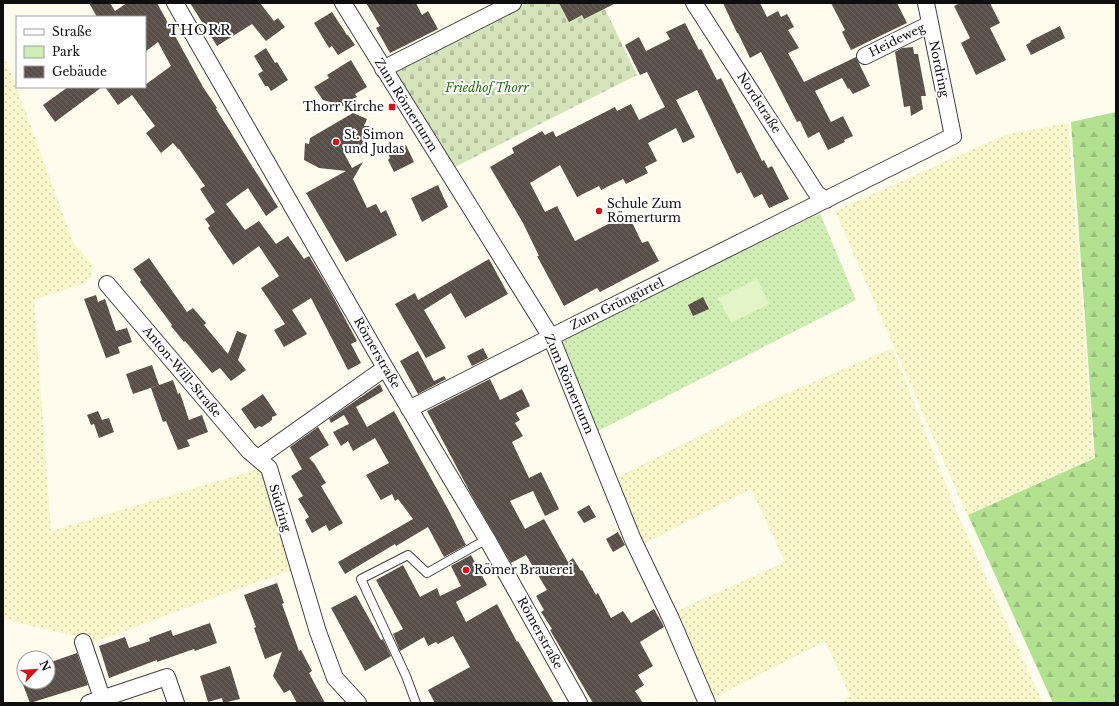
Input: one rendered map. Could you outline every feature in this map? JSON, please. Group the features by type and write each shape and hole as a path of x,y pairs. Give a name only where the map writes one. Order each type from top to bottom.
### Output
{"street":[{"name":"Römerstraße","path":"175,3 385,368 487,539 579,703"},
{"name":"Zum Römerturm","path":"343,3 551,337 633,540 671,619 707,703"},
{"path":"384,69 513,3"},
{"name":"Nordstraße","path":"694,3 817,194 826,200"},
{"name":"Nordring","path":"926,3 953,136"},
{"name":"Heideweg","path":"865,56 930,24"},
{"name":"Zum Grüngürtel","path":"409,409 953,136"},
{"name":"Anton-Will-Straße","path":"107,284 249,451 258,458"},
{"path":"258,458 385,368"},
{"name":"Südring","path":"258,458 269,468 318,632 335,678 358,703"},
{"path":"83,642 95,701 167,677 176,703"}],"lane":[{"path":"416,703 406,676 361,579 408,555 427,573 487,539"}],"shaded area":[{"path":"3,58 8,65 73,242 93,265 92,276 85,283 34,300 51,531 262,468 292,570 93,643 75,636 3,619"},
{"path":"1068,123 1094,458 967,515 835,211 1005,135"},
{"path":"893,349 958,515 1043,703 837,703 850,696 825,641 710,700 672,613 785,562 751,489 643,544 618,477 762,404"}],"green space":[{"name":"Friedhof Thorr","path":"527,3 602,3 637,75 455,167 394,70"},
{"path":"1116,112 1116,703 1053,703 968,515 1095,458 1071,122"},
{"path":"820,213 856,300 598,431 562,345 563,340 567,336"},
{"path":"757,279 769,304 731,323 718,298"}],"building":[{"path":"89,3 110,3 115,11 127,3 157,3 203,87 217,108 216,109 278,207 266,216 248,188 226,204 245,230 259,221 276,244 288,236 304,259 309,256 357,341 351,344 361,363 348,370 311,298 292,310 307,334 284,347 274,330 285,324 261,288 279,276 259,246 233,265 208,228 210,226 205,219 215,212 200,189 205,186 179,149 173,143 161,153 146,133 155,126 132,95 118,105 106,88 146,88 146,84 171,66 158,42 146,51 146,16 96,16"},
{"path":"190,3 260,3 274,21 278,18 285,27 266,41 252,24 217,46"},
{"path":"366,3 416,3 422,15 428,11 438,29 390,53 376,28 380,26"},
{"path":"559,3 616,3 584,19 582,15 569,22"},
{"path":"723,3 760,3 767,17 778,11 781,17 787,14 794,27 788,30 799,48 788,53 804,82 856,57 870,86 853,94 849,88 848,89 842,78 815,91 831,122 843,116 853,136 844,140 845,142 828,150 819,132 808,138 800,121 797,122 761,52 750,58"},
{"path":"831,3 897,3 907,23 851,50 842,32 845,30"},
{"path":"960,3 990,3 1000,23 990,28 1006,60 976,75 961,43 970,38 954,6"},
{"path":"332,12 355,45 338,55 332,46 329,48 314,23"},
{"path":"685,23 699,50 701,49 717,80 721,78 762,161 764,160 768,168 772,166 789,199 769,208 762,194 754,198 741,172 737,174 697,90 676,100 695,137 683,143 676,128 648,143 657,161 645,167 648,173 626,184 623,179 601,190 599,186 577,197 560,165 530,183 545,212 557,206 575,241 628,214 642,243 648,241 659,261 600,292 597,288 564,306 537,256 539,256 523,223 490,167 514,153 512,148 542,131 545,135 553,131 556,137 615,107 617,111 631,104 639,120 665,107 647,72 640,75 625,45 639,37 646,51 670,39 666,32"},
{"path":"1060,26 1065,38 1031,55 1026,45 1031,42 1030,41"},
{"path":"913,47 914,54 918,54 926,96 921,96 923,109 911,116 910,106 904,107 895,52 902,48"},
{"path":"266,48 288,80 271,91 268,86 265,86 258,74 263,71 254,56"},
{"path":"351,60 367,87 355,94 357,97 350,101 354,109 323,100 314,87 329,78 327,75"},
{"path":"67,88 101,88 55,122 43,105"},
{"path":"353,113 367,119 364,126 369,126 365,143 345,155 352,168 363,162 353,179 367,208 376,204 381,213 386,210 397,235 346,262 306,193 346,171 319,168 304,160 305,143 309,144 310,138"},
{"path":"406,145 414,162 394,172 388,160 390,158 388,154"},
{"path":"438,185 448,207 422,222 411,198"},
{"path":"149,258 187,312 193,308 206,323 204,325 228,354 237,331 247,335 238,360 246,370 231,381 220,368 212,373 185,341 184,342 140,282 141,280 133,269"},
{"path":"489,259 508,294 465,318 451,293 424,310 446,348 426,358 395,304 415,293 418,300"},
{"path":"96,295 98,302 105,299 116,331 127,328 132,342 118,347 120,353 106,358 84,299"},
{"path":"703,297 709,309 693,316 688,305"},
{"path":"483,348 488,358 472,366 467,356"},
{"path":"418,351 434,381 444,376 446,379 418,394 400,361"},
{"path":"152,365 159,385 133,394 126,374"},
{"path":"490,379 500,400 522,389 530,406 516,413 520,420 515,423 523,436 512,442 529,478 541,472 559,509 545,516 533,491 510,501 525,529 544,519 568,562 573,558 581,571 582,570 596,595 598,593 611,618 623,611 631,623 654,609 664,627 640,642 653,666 638,675 644,685 635,691 643,703 593,703 541,612 544,610 536,596 547,590 526,555 511,563 472,496 427,411"},
{"path":"173,380 178,394 180,393 189,420 202,415 208,432 187,440 190,446 178,450 166,421 163,422 151,388"},
{"path":"380,384 383,391 356,407 367,427 394,411 466,545 444,557 428,527 396,546 395,544 345,574 338,562 413,519 398,499 395,501 392,494 381,500 366,475 389,463 375,438 353,451 348,441 341,446 333,432 349,424 344,415 331,423 329,419"},
{"path":"263,394 277,415 272,417 272,420 262,427 259,426 255,429 241,409"},
{"path":"98,411 102,420 109,418 114,432 99,438 94,424 91,425 87,415"},
{"path":"318,427 329,445 309,458 314,463 326,483 321,486 343,523 329,531 326,525 312,533 305,520 309,517 298,499 303,496 291,476 302,469 290,447"},
{"path":"589,505 596,517 584,523 577,512"},
{"path":"618,532 625,545 613,552 606,539"},
{"path":"471,555 487,585 456,602 466,622 497,604 517,642 518,641 554,703 435,703 428,690 470,667 453,636 438,644 436,642 428,646 424,637 400,651 393,634 403,629 376,580 403,565 420,597 437,588 440,596 461,586 451,566"},
{"path":"277,583 284,603 282,604 299,651 301,650 312,671 309,673 325,703 297,703 290,690 284,693 273,676 282,652 265,659 254,628 256,627 244,595"},
{"path":"356,595 381,640 383,639 391,656 365,671 331,608"},
{"path":"210,623 217,643 195,651 194,649 157,662 157,660 109,678 99,646 125,637 129,648 150,641 149,638 171,630 173,636"},
{"path":"77,653 88,685 30,703 25,690 56,690 56,660"},
{"path":"230,666 240,699 223,703 222,698 208,702 200,676"}],"place":[{"name":"Thorr Kirche","path":"392,107"},
{"name":"St. Simon und Judas","path":"336,142"},
{"name":"Schule Zum Römerturm","path":"599,211"},
{"name":"Römer Brauerei","path":"466,570"}],"district":[{"name":"THORR","path":"200,30"}]}
